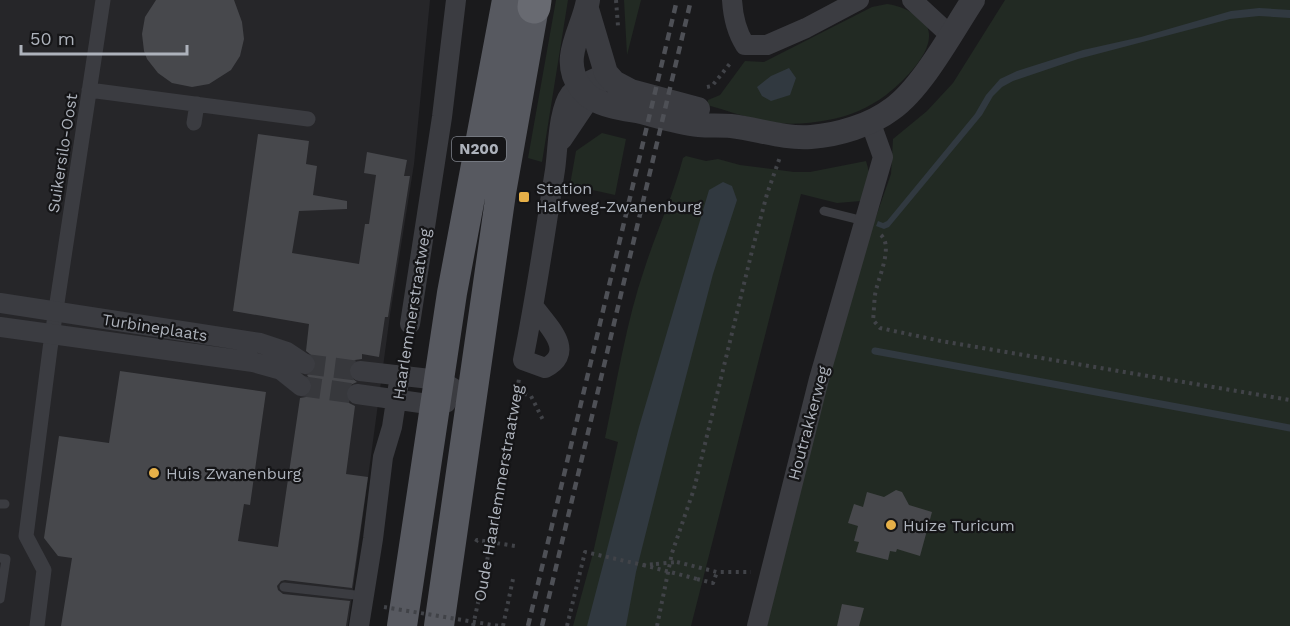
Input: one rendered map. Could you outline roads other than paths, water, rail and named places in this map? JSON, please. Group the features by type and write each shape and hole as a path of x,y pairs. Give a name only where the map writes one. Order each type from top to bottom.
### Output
{"main road":[{"name":"N200","path":"393,616 437,393 458,261 525,2"},
{"name":"N200","path":"439,626 508,148 525,2"}],"street":[{"name":"Suikersilo-Oost","path":"37,626 44,570 26,536 51,341 103,0"},
{"name":"Haarlemmerstraatweg","path":"410,324 442,117 456,0"},
{"path":"732,0 733,14 744,45 767,45 806,28 859,0"},
{"path":"912,0 950,35"},
{"path":"588,5 576,35 572,57 574,74 585,92 608,105 699,125 732,126 796,137 843,131 892,110 915,88 973,0"},
{"path":"588,5 606,73 614,82 631,91 702,111 732,126"},
{"path":"534,307 559,145 576,116 585,92 606,73"},
{"path":"89,90 308,119"},
{"path":"194,123 196,104"},
{"name":"Houtrakkerweg","path":"757,626 819,379 882,157 870,121"},
{"name":"Turbineplaats","path":"0,303 260,343 287,352 305,364"},
{"name":"Oude Haarlemmerstraatweg","path":"534,307 556,337 560,355 554,364 545,368 523,360 534,307"},
{"name":"Turbineplaats","path":"0,327 51,341 253,362 281,370 301,386"},
{"path":"360,372 400,375 437,393 472,399"},
{"name":"Haarlemmerstraatweg","path":"359,626 383,457 393,427 400,375"},
{"path":"357,394 396,399 437,393"}],"lane":[{"path":"824,211 864,221"},
{"path":"0,558 6,559 0,599"},
{"path":"284,587 364,596"}],"waterway":[{"path":"875,351 1290,428"}],"tunnel":[{"path":"305,364 360,371"},
{"path":"301,386 357,394"}],"railway":[{"path":"528,626 677,0"},
{"path":"542,626 691,0"}],"place":[{"name":"Station Halfweg-Zwanenburg","path":"524,197"},
{"name":"Huis Zwanenburg","path":"154,473"},
{"name":"Huize Turicum","path":"891,525"}]}
